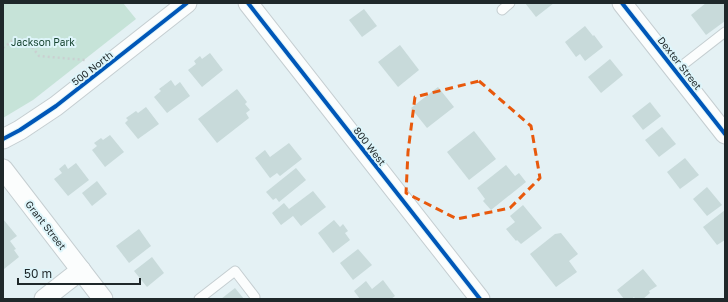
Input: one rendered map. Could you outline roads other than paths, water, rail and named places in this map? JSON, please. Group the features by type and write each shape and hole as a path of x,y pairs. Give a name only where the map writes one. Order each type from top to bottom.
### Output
{"street":[{"name":"500 North","path":"3,139 20,130 56,106 187,3"},
{"name":"800 West","path":"248,3 480,299"},
{"name":"Dexter Street","path":"622,3 725,134"},
{"name":"Grant Street","path":"3,169 103,299"},
{"path":"44,299 80,270"}],"lane":[{"path":"502,10 510,3"},
{"path":"675,71 725,32"},
{"path":"199,299 235,271 256,297"}],"park label":[{"name":"Jackson Park","path":"43,42"}]}
